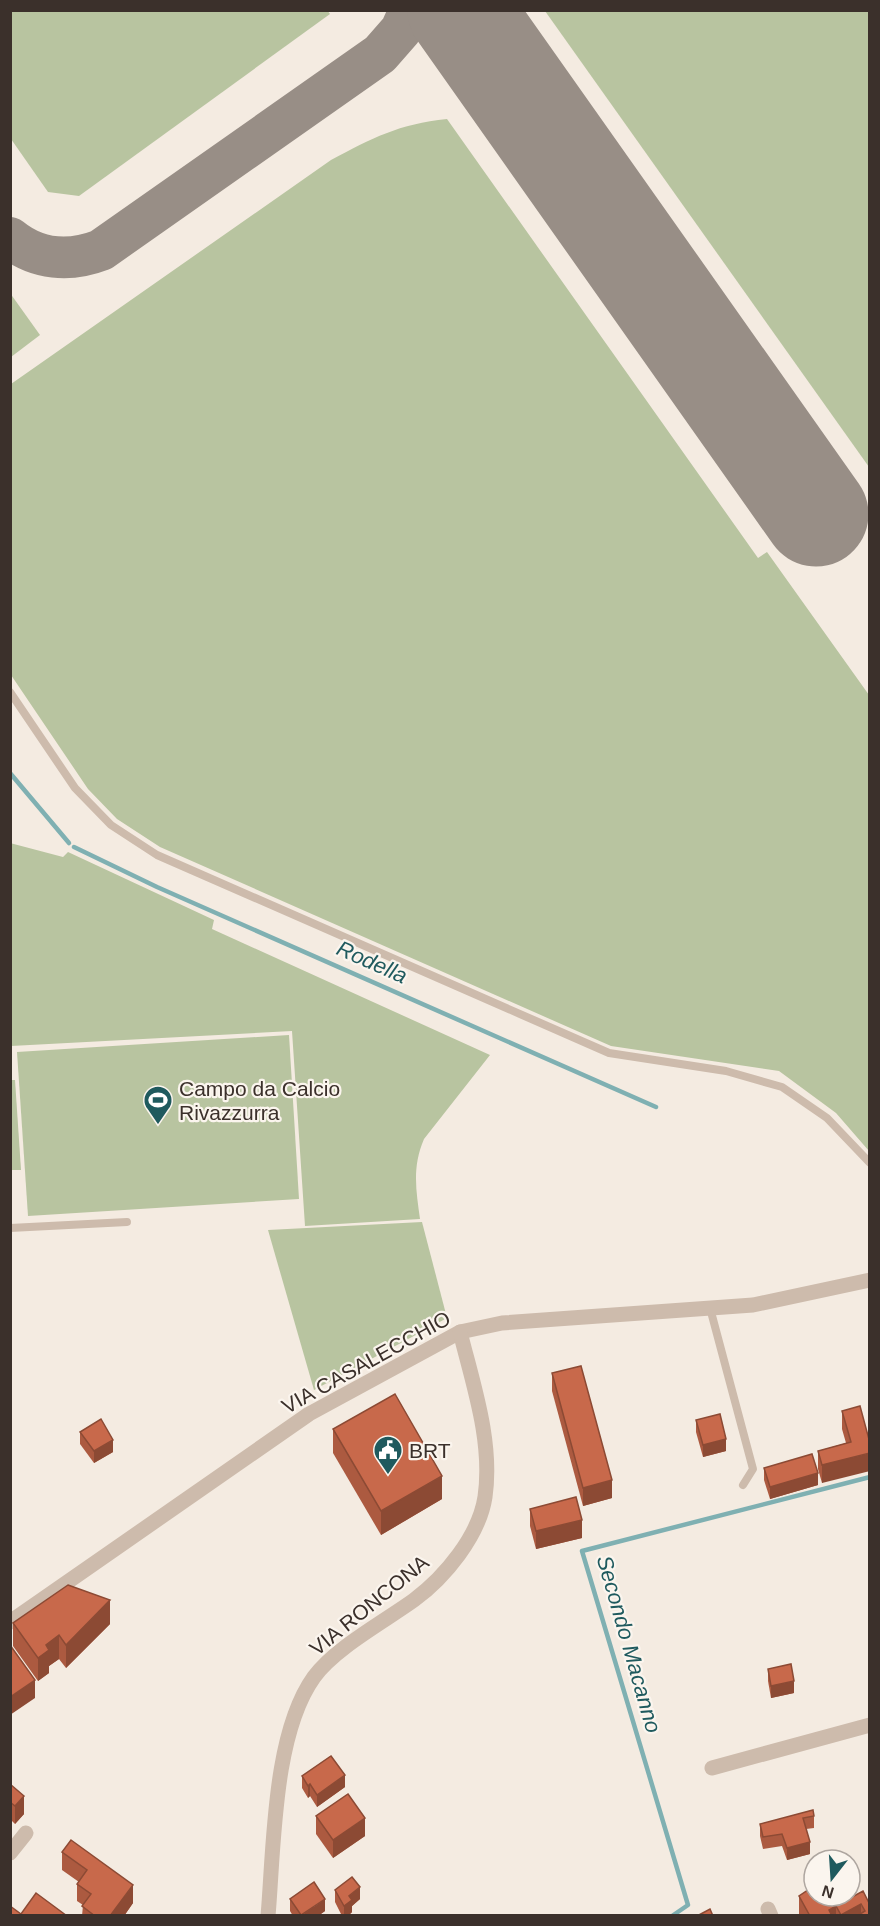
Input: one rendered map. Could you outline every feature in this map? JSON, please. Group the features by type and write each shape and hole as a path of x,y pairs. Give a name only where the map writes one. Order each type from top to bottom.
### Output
{"street":[{"name":"VIA CASALECCHIO","path":"10,1622 309,1414 460,1332 502,1323 753,1305 870,1280"},
{"name":"VIA RONCONA","path":"268,1916 279,1793 287,1743 299,1703 315,1676 355,1640 416,1598 449,1567 472,1533 485,1498 485,1460 480,1413 460,1332"},
{"path":"712,1768 870,1725"},
{"path":"10,1853 26,1833"}],"lane":[{"path":"10,692 75,788 111,825 157,855 609,1053 726,1071 782,1087 827,1118 870,1162"},
{"path":"10,1228 127,1222"},
{"path":"710,1308 753,1468 743,1485"}],"green space":[{"path":"327,10 330,14 79,196 48,192 11,139 11,11"},
{"path":"545,11 869,11 869,467"},
{"path":"447,119 758,558 767,552 869,695 869,1151 836,1113 779,1071 611,1046 160,847 117,819 88,789 11,675 11,384 331,160 400,128"},
{"path":"10,293 40,335 11,357 10,357"},
{"path":"10,843 63,857 68,852 214,920 212,929 490,1055 424,1139 416,1169 420,1219 305,1226 292,1031 11,1046"},
{"name":"Campo da Calcio Rivazzurra","path":"289,1035 299,1199 28,1216 17,1052"},
{"path":"11,1080 15,1080 21,1170 11,1170"},
{"path":"422,1222 447,1318 314,1390 268,1230"}],"building":[{"path":"581,1366 612,1480 583,1488 552,1373"},
{"name":"BRT","path":"395,1394 442,1476 381,1511 333,1429"},
{"path":"860,1406 870,1443 870,1453 822,1465 818,1451 851,1442 842,1411"},
{"path":"720,1414 726,1439 703,1445 696,1420"},
{"path":"101,1419 113,1440 94,1451 80,1432"},
{"path":"812,1454 818,1473 770,1487 764,1468"},
{"path":"576,1497 582,1520 536,1531 530,1509"},
{"path":"68,1585 110,1600 66,1645 59,1635 46,1645 49,1650 38,1658 13,1623"},
{"path":"10,1645 35,1680 10,1697"},
{"path":"791,1664 794,1681 771,1686 768,1669"},
{"path":"331,1756 345,1775 317,1795 302,1776"},
{"path":"10,1784 24,1796 15,1806 10,1802"},
{"path":"348,1794 365,1818 333,1840 316,1816"},
{"path":"813,1810 814,1816 803,1818 810,1842 787,1848 782,1834 763,1837 760,1824"},
{"path":"71,1840 133,1885 110,1916 95,1916 82,1906 91,1894 77,1884 87,1870 62,1852"},
{"path":"352,1877 360,1887 349,1896 352,1900 344,1906 335,1890"},
{"path":"314,1882 325,1899 301,1915 290,1899"},
{"path":"863,1891 870,1905 870,1916 857,1916 865,1911 862,1906"},
{"path":"36,1893 67,1916 10,1916 10,1906 21,1914"},
{"path":"806,1908 832,1908 829,1910 832,1916 810,1916"},
{"path":"837,1908 854,1908 841,1915"},
{"path":"710,1909 713,1916 697,1916"}],"waterway":[{"name":"Rodella","path":"10,773 69,843"},
{"name":"Rodella","path":"74,847 157,887 656,1107"},
{"name":"Secondo Macanno","path":"672,1916 688,1905 582,1551 870,1477"}],"taxiway":[{"path":"10,238 31,251 54,257 78,256 101,250 380,54 401,30 410,10"}],"runway":[{"path":"460,10 816,514"}],"place":[{"name":"Campo da Calcio Rivazzurra","path":"158,1126"},
{"name":"BRT","path":"388,1476"}]}
